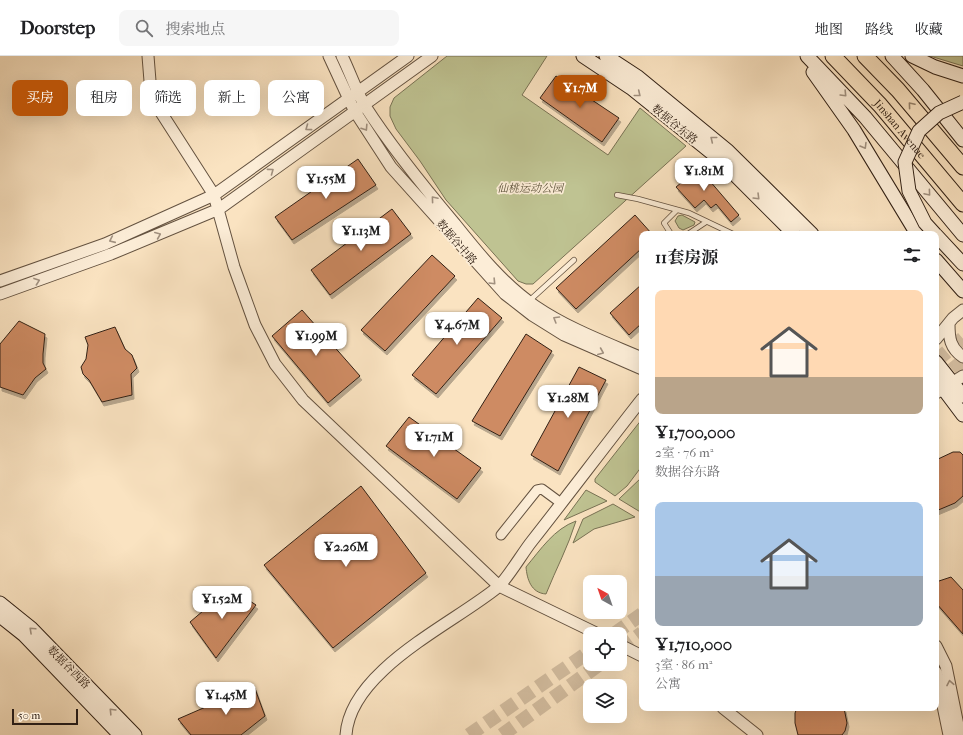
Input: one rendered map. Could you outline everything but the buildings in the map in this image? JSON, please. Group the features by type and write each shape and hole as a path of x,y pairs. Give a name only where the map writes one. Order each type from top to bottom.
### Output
{"highway":[{"name":"Jinshan Avenue","path":"833,56 880,105 963,204"},
{"path":"865,56 898,90 963,167"}],"main road":[{"name":"数据谷东路","path":"583,56 631,88 718,158 791,231"},
{"name":"数据谷东路","path":"606,56 638,77 728,151 809,231"},
{"path":"802,56 854,130 915,231"},
{"path":"807,56 865,117 963,235"},
{"path":"892,56 923,90 963,140"},
{"path":"912,56 935,68 963,76"},
{"path":"933,231 925,223 909,191 906,162 919,131 939,113 963,102"},
{"path":"939,237 963,264"},
{"path":"939,264 963,292"},
{"path":"939,369 963,415"},
{"path":"946,384 963,396"},
{"name":"数据谷西路","path":"0,603 30,628 86,691 120,735"},
{"name":"数据谷西路","path":"0,616 135,735"}],"street":[{"path":"148,56 150,81 155,103 214,195 234,267 250,310 275,364 303,400 499,586 584,627"},
{"name":"数据谷中路","path":"329,56 354,110 390,167 505,294 532,315 564,335 639,368"},
{"name":"数据谷中路","path":"342,56 364,104 402,161 487,263 512,288 559,321 586,336 639,357"},
{"path":"0,281 105,244 214,195 408,56"},
{"path":"0,294 111,254 219,209 354,110 432,56"},
{"path":"939,335 963,310"},
{"path":"951,321 949,340 952,346 963,357"},
{"path":"346,735 347,727 357,702 370,683 398,658 499,586 639,403"},
{"path":"501,535 536,490 542,489 561,503"},
{"path":"627,648 639,654"},
{"path":"939,652 946,666 960,735"},
{"path":"939,687 949,735"},
{"path":"727,711 757,735"}],"lane":[{"path":"617,195 638,199 689,213 726,231"},
{"path":"670,231 664,223 677,210"},
{"path":"692,231 706,222"},
{"path":"529,301 553,277 574,260"}],"green space":[{"name":"仙桃运动公园","path":"447,56 547,56 522,95 608,155 640,108 686,146 533,284 526,284 518,281 446,200 396,129 390,116 390,107 394,98"},
{"path":"930,56 963,56 963,66"},
{"path":"682,215 695,222 694,225 683,230 679,228 675,221 678,216"},
{"path":"639,423 639,470 627,486 615,496 595,482 595,479"},
{"path":"639,480 639,511 619,499"},
{"path":"586,490 607,501 564,520"},
{"path":"613,504 635,517 594,529 573,543 583,519"},
{"path":"576,521 566,549 546,594 537,591 533,588 529,581 526,567 554,534"}],"tunnel":[{"path":"939,358 963,338"},
{"path":"939,381 963,361"},
{"path":"624,627 639,616"},
{"path":"627,644 639,635"},
{"path":"469,735 583,656"},
{"path":"502,735 590,671"}]}
